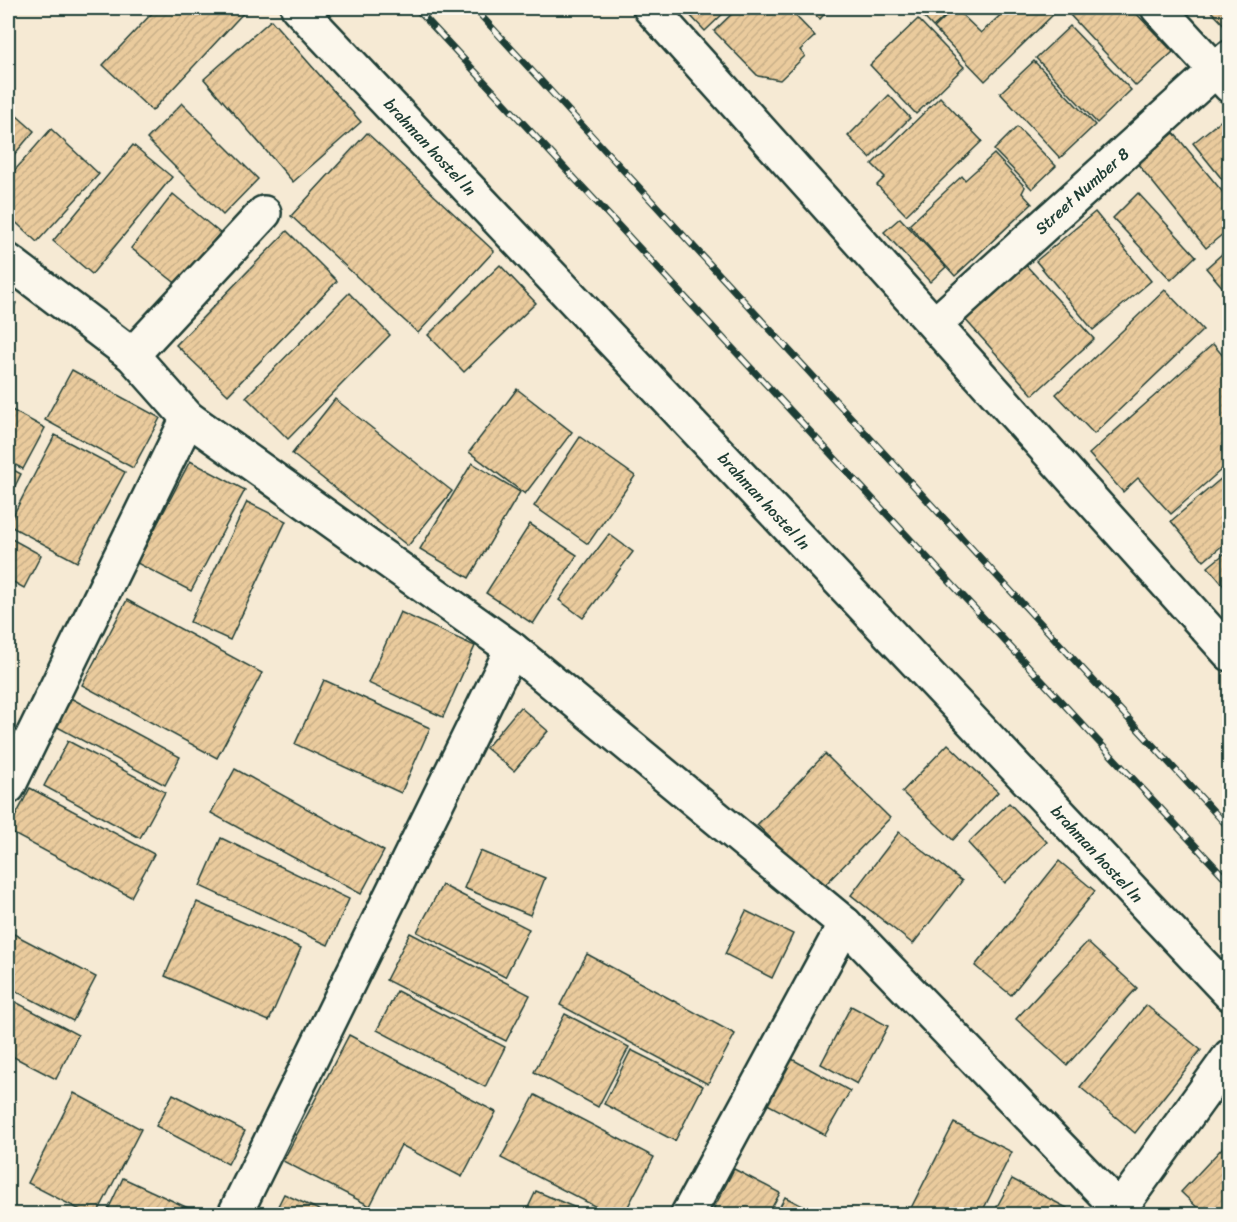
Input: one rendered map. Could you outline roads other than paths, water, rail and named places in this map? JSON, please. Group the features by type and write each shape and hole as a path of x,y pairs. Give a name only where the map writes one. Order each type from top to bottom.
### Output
{"street":[{"name":"brahman hostel ln","path":"298,8 1230,994"},
{"path":"1158,8 1225,71"},
{"path":"656,10 1230,654"},
{"name":"Street Number 8","path":"935,324 1225,71"},
{"path":"132,355 264,213"},
{"path":"8,261 132,355 188,418 512,649 845,924 1120,1213 1230,1056"},
{"path":"8,787 188,418"},
{"path":"235,1215 512,649"},
{"path":"688,1215 845,924"}],"railway":[{"path":"416,8 1230,883"},
{"path":"474,8 1230,829"}]}
